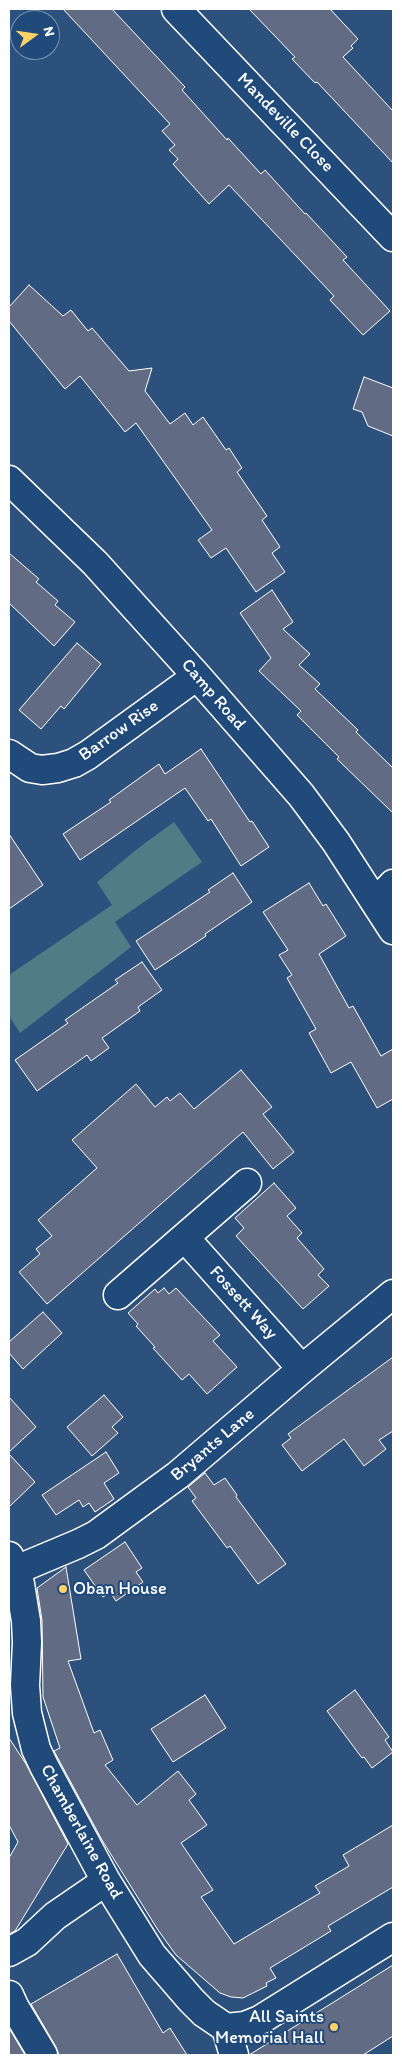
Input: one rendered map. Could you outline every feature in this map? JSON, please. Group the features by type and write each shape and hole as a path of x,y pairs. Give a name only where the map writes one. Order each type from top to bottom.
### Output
{"street":[{"name":"Mandeville Close","path":"176,9 393,237"},
{"name":"Camp Road","path":"9,480 95,563 301,795 336,842 384,893 393,930"},
{"name":"Barrow Rise","path":"9,754 30,768 42,770 74,763 88,756 197,676"},
{"path":"118,1296 247,1183"},
{"name":"Fossett Way","path":"185,1238 302,1369"},
{"name":"Bryants Lane","path":"12,1563 78,1544 96,1535 195,1461 393,1294"},
{"name":"Chamberlaine Road","path":"12,1563 26,1621 28,1642 17,1686 27,1712 36,1749 106,1881 152,1955 204,2013 226,2028"},
{"path":"9,1952 27,1942 55,1916 106,1881"},
{"path":"234,2055 226,2028 245,2026 260,2020 393,1937"},
{"path":"9,1995 44,2055"}],"green space":[{"path":"174,822 202,862 115,922 131,947 20,1033 9,1016 9,975 112,905 97,882"}],"building":[{"path":"63,9 112,9 185,87 182,90 227,140 228,138 261,174 265,170 347,257 343,260 390,311 363,335 330,300 334,296 229,185 209,204 173,164 178,159 169,150 175,145 162,131 170,124"},
{"path":"249,9 330,9 358,39 351,46 353,48 343,57 393,111 393,163 317,82 315,83 292,59 295,57"},
{"path":"29,285 63,316 71,310 88,331 92,328 129,371 152,368 145,391 170,424 185,413 193,425 203,417 226,450 229,448 242,468 237,472 267,516 262,520 280,547 272,553 285,572 256,592 226,548 211,558 198,540 212,530 136,423 125,432 80,376 65,389 9,321 9,307"},
{"path":"364,377 393,388 393,436 368,426 362,412 353,409"},
{"path":"9,553 39,579 36,582 58,601 55,605 75,622 54,646 9,603"},
{"path":"272,590 293,622 283,629 310,654 299,665 320,684 315,689 358,730 356,732 393,768 393,813 337,759 339,757 297,715 301,711 259,671 271,658 240,613"},
{"path":"77,643 101,664 64,709 61,706 41,729 19,710"},
{"path":"201,749 269,847 241,866 211,819 208,821 185,788 80,860 63,834 111,802 109,800 159,764 165,774"},
{"path":"9,834 43,885 9,909"},
{"path":"233,873 252,902 155,970 136,941 210,892 208,890"},
{"path":"309,883 323,906 326,904 346,936 319,954 349,1008 353,1006 381,1056 393,1049 393,1099 377,1108 351,1062 331,1073 309,1033 316,1029 287,978 292,975 279,955 288,950 263,912"},
{"path":"142,962 162,990 138,1007 140,1011 102,1038 109,1048 91,1061 87,1055 37,1091 15,1060 68,1023 65,1020 118,983 115,980"},
{"path":"241,1070 272,1107 263,1114 294,1152 273,1169 243,1132 47,1304 19,1272 40,1254 36,1249 52,1236 38,1220 97,1168 72,1140 136,1084 155,1107 167,1097 170,1101 180,1093 194,1109"},
{"path":"274,1183 296,1208 287,1216 302,1233 297,1238 324,1269 318,1275 329,1286 303,1309 236,1236 244,1228 235,1218"},
{"path":"164,1288 169,1294 176,1288 220,1335 213,1341 237,1367 207,1394 189,1374 182,1380 153,1348 155,1347 136,1326 138,1324 128,1313 155,1289 158,1293"},
{"path":"43,1312 62,1333 23,1369 9,1353 9,1342"},
{"path":"393,1357 393,1431 379,1440 386,1449 364,1466 344,1439 302,1471 282,1445 291,1438 288,1434"},
{"path":"104,1395 123,1417 112,1427 118,1433 92,1456 67,1427"},
{"path":"9,1397 36,1427 9,1452"},
{"path":"106,1452 119,1473 104,1483 114,1499 95,1512 89,1503 83,1507 79,1500 56,1515 42,1495"},
{"path":"9,1454 35,1482 9,1507"},
{"path":"205,1473 214,1485 225,1478 237,1495 236,1497 286,1564 258,1584 230,1546 227,1548 192,1501 196,1498 188,1487"},
{"path":"125,1542 142,1568 136,1572 143,1582 116,1601 110,1592 103,1597 84,1570"},
{"path":"66,1567 81,1659 68,1661 94,1733 100,1730 113,1760 105,1765 137,1805 178,1771 196,1794 189,1800 207,1825 181,1843 213,1890 201,1897 234,1944 320,1893 315,1886 349,1866 343,1855 393,1825 393,1887 328,1926 331,1931 270,1968 276,1978 266,1983 267,1986 243,1998 231,1997 220,1993 176,1955 158,1930 102,1840 54,1751 60,1748 43,1697 42,1620 37,1588"},
{"path":"355,1690 389,1737 385,1740 393,1752 372,1768 364,1757 362,1758 327,1711"},
{"path":"205,1695 226,1728 173,1762 151,1729"},
{"path":"9,1738 26,1764 68,1844 15,1931 9,1934 9,1858 18,1842 9,1825"},
{"path":"117,1954 163,2033 170,2028 187,2055 59,2055 31,2004"},
{"name":"All Saints Memorial Hall","path":"393,1965 393,2036 363,2055 249,2055"},
{"path":"9,2028 25,2055 9,2055"}],"place":[{"name":"Oban House","path":"63,1589"},
{"name":"All Saints Memorial Hall","path":"334,2027"}]}
